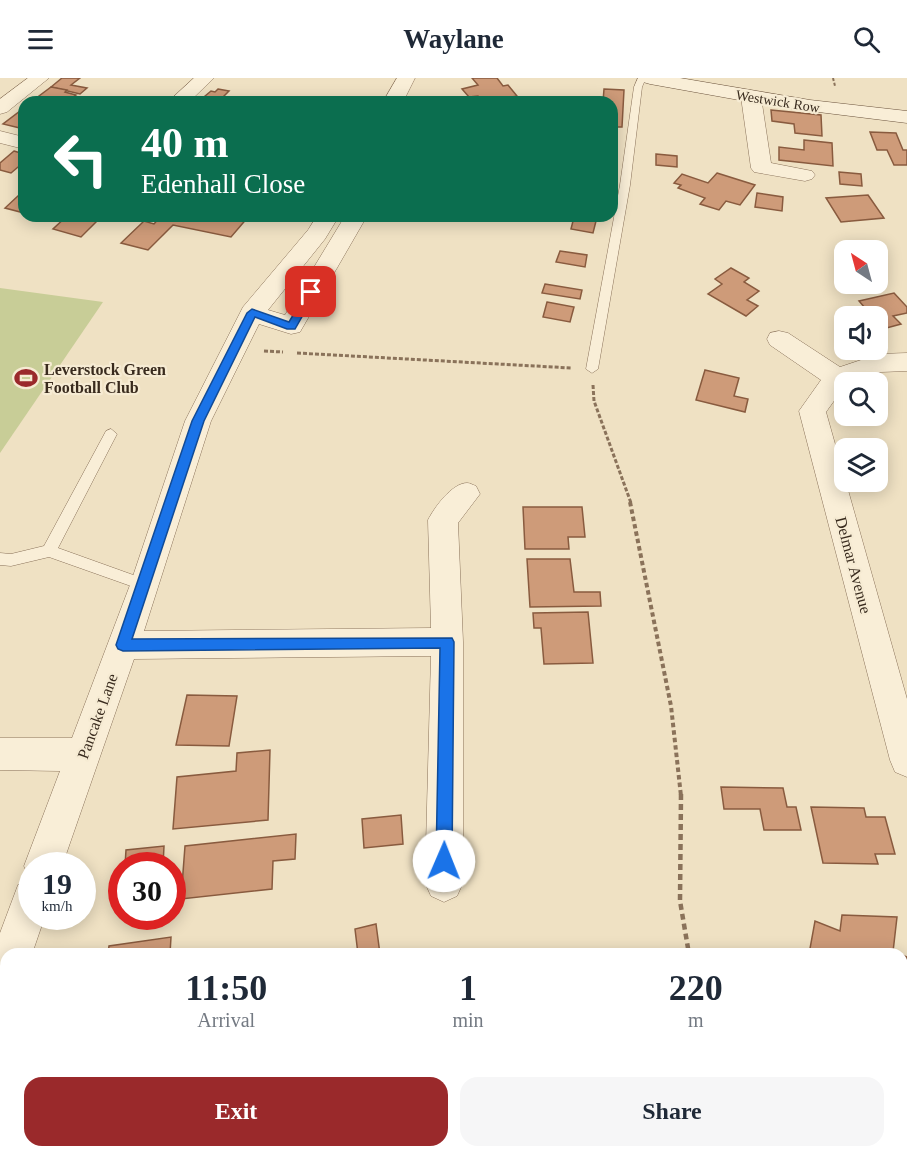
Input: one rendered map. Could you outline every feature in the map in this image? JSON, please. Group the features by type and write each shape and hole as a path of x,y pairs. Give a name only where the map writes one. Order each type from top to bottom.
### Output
{"street":[{"path":"185,96 205,78"},
{"path":"396,96 406,78"},
{"name":"Westwick Row","path":"650,78 840,111 907,117"},
{"path":"0,108 33,79"},
{"path":"751,97 761,168 805,175"},
{"path":"0,137 18,142"},
{"path":"252,313 291,326 329,230 344,222"},
{"name":"Pancake Lane","path":"48,852 145,585 198,421 252,313 329,230"},
{"path":"779,339 834,376"},
{"path":"854,372 879,363 907,362"},
{"name":"Delmar Avenue","path":"834,382 812,411 907,760"},
{"path":"444,883 447,642 443,520 466,494"},
{"path":"123,645 447,642"},
{"path":"0,754 82,755"},
{"path":"14,948 21,930"}],"lane":[{"path":"592,369 625,185 638,87 642,78"},
{"path":"50,551 111,434"},
{"path":"0,559 11,560 50,551 145,585"}],"path":[{"path":"234,350 592,369 594,401 633,509 671,705 682,806 680,901 688,948"}],"green space":[{"name":"Leverstock Green Football Club","path":"0,288 103,302 0,453"}],"building":[{"path":"62,78 80,78 71,85 87,88 80,94 51,87"},
{"path":"472,78 497,78 503,86 508,85 517,96 468,96 462,89 478,85"},
{"path":"51,87 67,90 65,92 76,95 74,96 39,96"},
{"path":"218,89 229,91 224,96 205,96 211,91 215,92"},
{"path":"604,89 624,90 622,127 618,127 618,96 603,96"},
{"path":"771,110 821,115 822,136 795,133 794,124 772,121"},
{"path":"18,113 18,128 3,124"},
{"path":"870,132 896,133 903,150 907,150 907,165 894,165 887,150 877,150"},
{"path":"804,140 832,143 833,166 779,160 779,147 804,150"},
{"path":"14,151 18,152 18,167 11,173 0,170 0,163"},
{"path":"656,154 677,156 677,167 656,165"},
{"path":"839,172 861,174 862,186 840,184"},
{"path":"717,173 755,185 740,205 726,201 719,210 700,204 705,198 678,188 681,185 674,183 682,174 708,183"},
{"path":"757,193 783,197 782,211 755,207"},
{"path":"868,195 884,218 841,222 826,198"},
{"path":"18,196 18,211 5,208"},
{"path":"61,222 96,222 81,237 53,229"},
{"path":"143,222 154,224 156,222 244,222 231,237 173,225 148,250 121,243"},
{"path":"573,222 596,222 593,233 571,229"},
{"path":"560,251 587,255 585,267 556,262"},
{"path":"731,268 749,278 744,282 759,291 747,300 758,306 746,316 708,294 722,284 715,279"},
{"path":"545,284 582,290 580,299 542,293"},
{"path":"894,293 907,307 907,313 893,316 901,324 888,328 888,306 863,306 859,301"},
{"path":"547,302 574,307 570,322 543,317"},
{"path":"705,370 739,378 734,396 748,399 745,412 696,400"},
{"path":"523,507 582,507 585,537 568,537 569,549 525,549"},
{"path":"527,559 570,559 574,592 600,592 601,606 530,607"},
{"path":"588,612 593,663 544,664 541,628 534,628 533,613"},
{"path":"187,695 237,696 229,746 176,745"},
{"path":"270,750 268,820 173,829 177,777 236,771 237,753"},
{"path":"721,787 783,788 787,807 796,807 801,830 764,830 760,809 724,809"},
{"path":"811,807 864,808 866,817 885,817 895,854 875,854 878,864 823,863"},
{"path":"401,815 403,844 364,848 362,819"},
{"path":"296,834 295,859 273,861 272,889 186,898 185,846"},
{"path":"164,846 164,852 126,852 126,850"},
{"path":"842,915 897,917 893,948 810,948 815,921 840,931"},
{"path":"376,924 379,948 357,948 355,929"},
{"path":"171,937 170,948 109,948 109,946"}],"place":[{"name":"Leverstock Green Football Club","path":"26,378"}],"route":[{"path":"311,292 291,326 252,313 198,421 145,585 123,645 447,642 444,861"}]}
